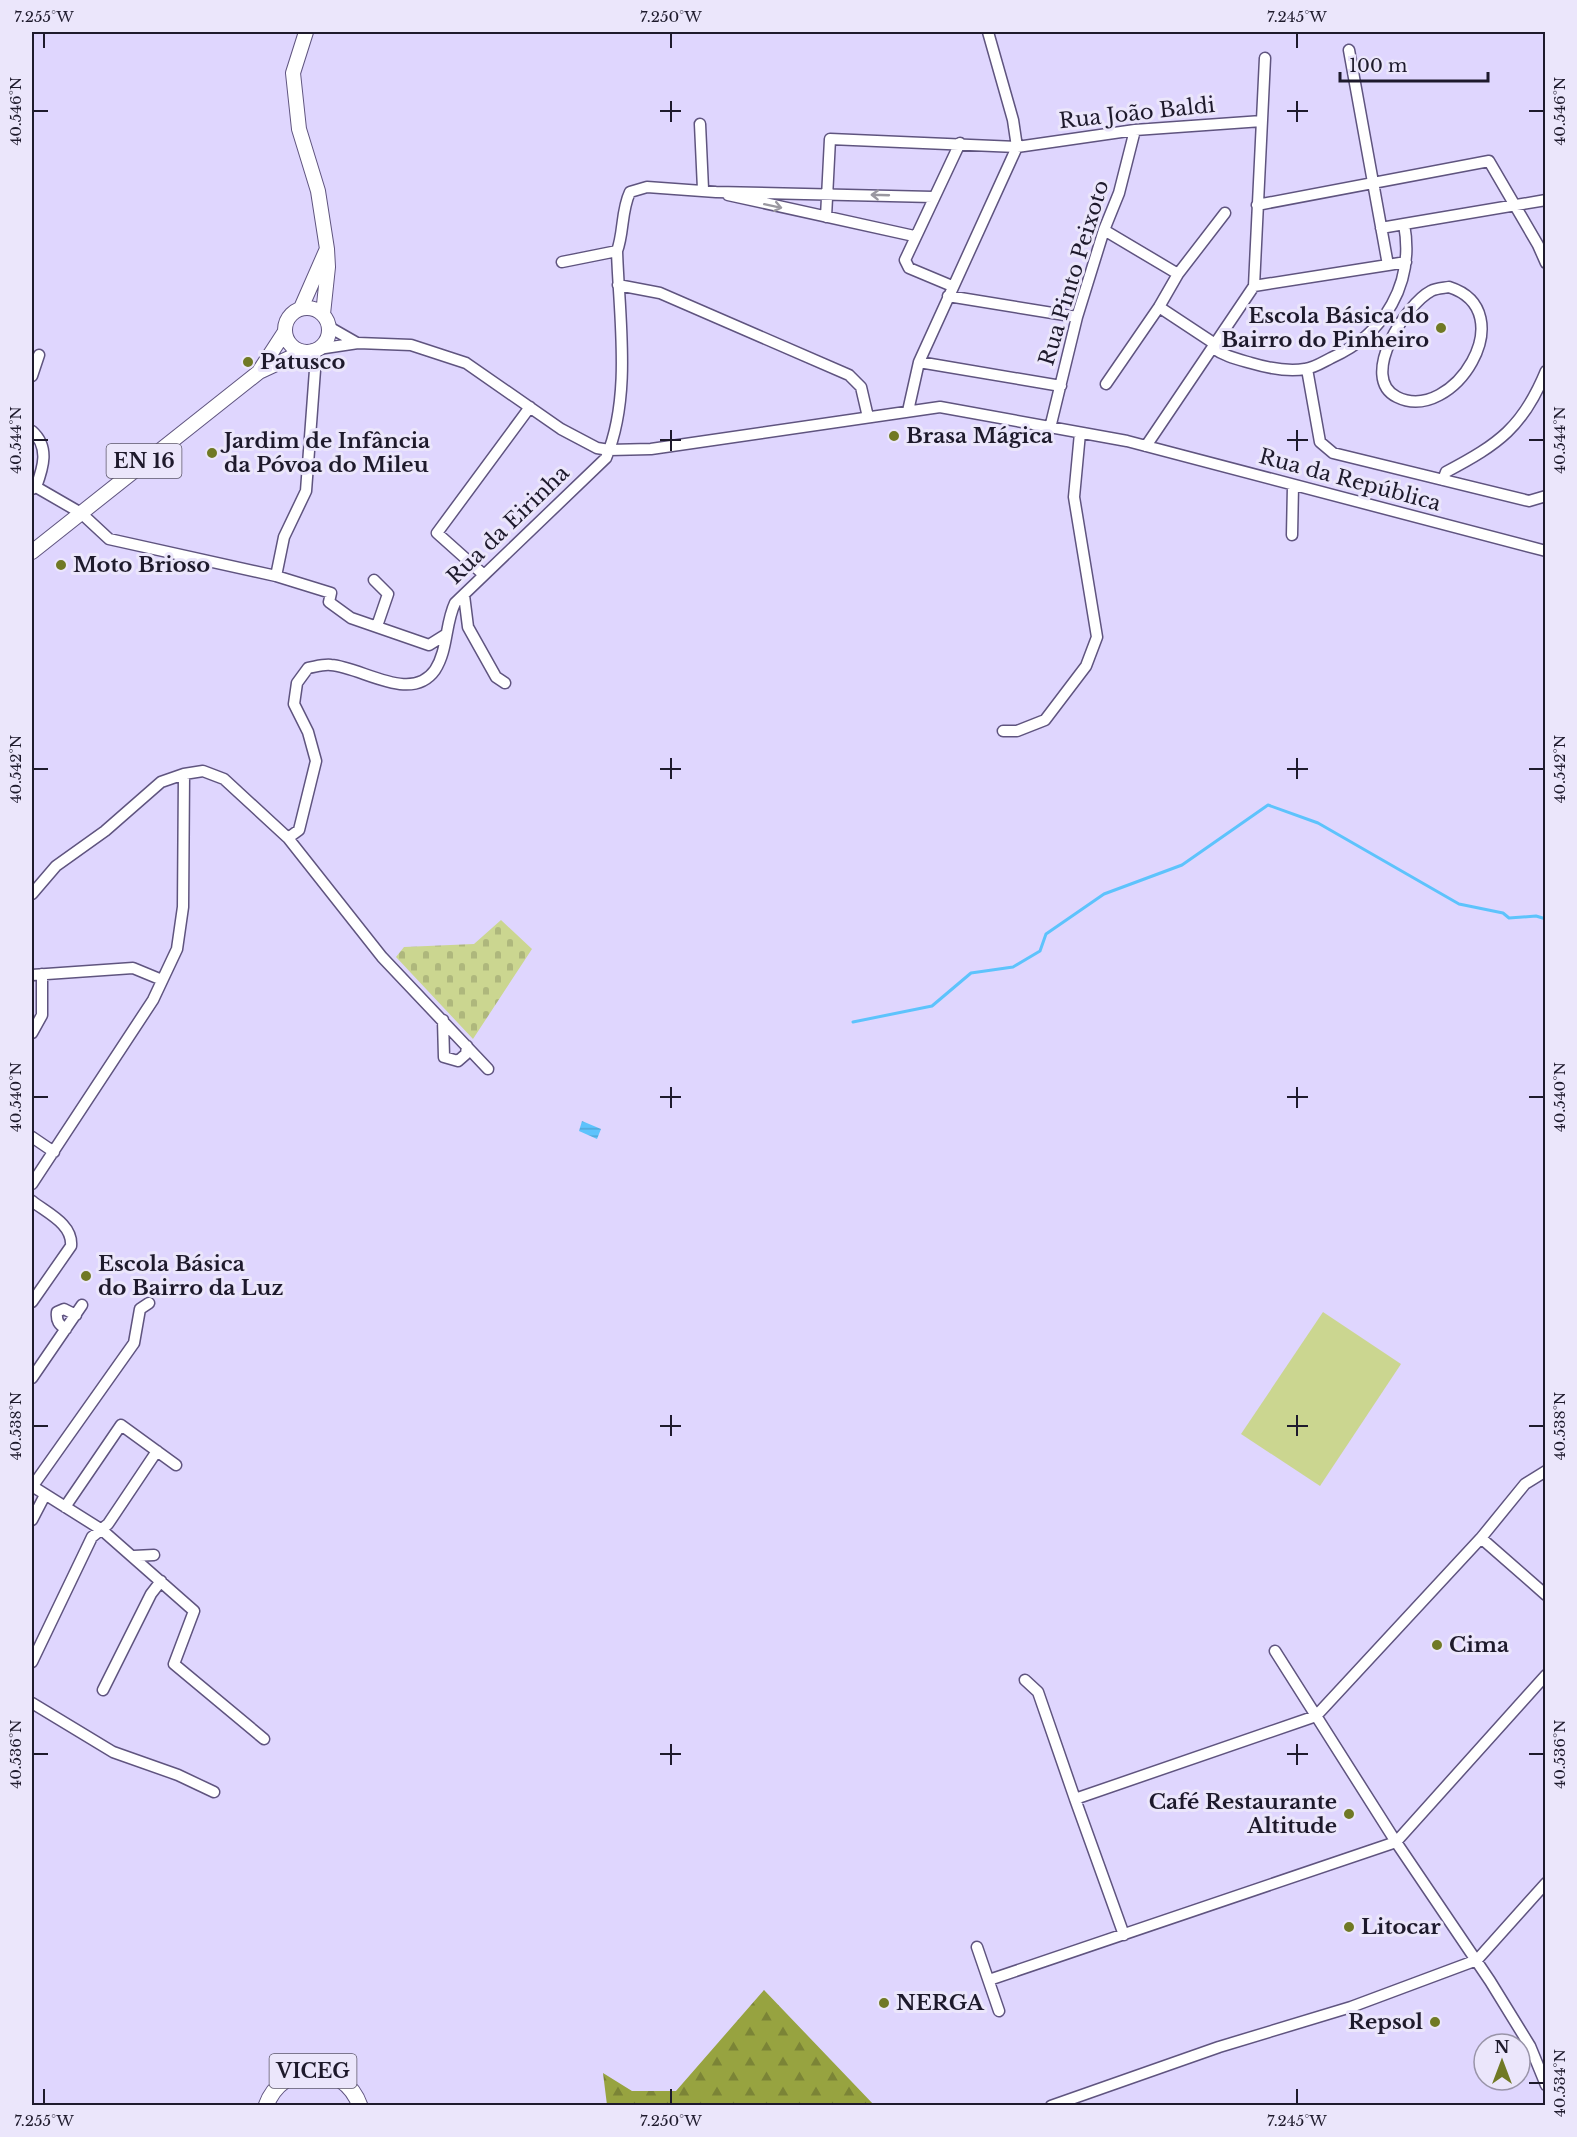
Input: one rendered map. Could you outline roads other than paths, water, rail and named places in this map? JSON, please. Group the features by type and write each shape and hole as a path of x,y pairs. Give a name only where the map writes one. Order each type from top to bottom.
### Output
{"highway":[{"name":"VICEG","path":"266,2106 275,2089 287,2078 302,2072 318,2071 334,2075 347,2084 360,2106"}],"main road":[{"path":"284,333 289,345 311,350 328,340 329,327 323,314 328,267 327,249 318,191 298,129 293,73 306,32"},
{"name":"EN 16","path":"259,372 284,333 286,318 302,308 327,249"},
{"path":"302,308 323,314"},
{"name":"EN 16","path":"32,552 259,372 311,350"}],"street":[{"path":"908,411 919,362 1017,147 1013,120 988,32"},
{"path":"1349,50 1388,265"},
{"path":"1146,446 1254,286 1265,58"},
{"name":"Rua João Baldi","path":"828,194 830,139 1017,147 1135,130 1262,121"},
{"path":"700,124 703,189"},
{"name":"Rua Pinto Peixoto","path":"1050,428 1077,317 1104,230 1119,193 1135,130"},
{"path":"960,143 906,254 905,260 909,268 950,291 1077,317"},
{"path":"1257,205 1489,161 1538,245 1545,263"},
{"path":"609,450 616,429 621,379 616,251 621,240 623,208 630,192 647,187 703,189 914,237"},
{"path":"716,192 933,197"},
{"path":"826,217 828,194"},
{"path":"1381,228 1545,200"},
{"path":"1106,384 1159,308 1178,274 1225,213"},
{"path":"1159,308 1214,346 1223,355 1269,368 1306,369 1345,352 1372,332 1398,296 1406,262 1404,225"},
{"path":"1104,230 1178,274"},
{"path":"562,262 616,251"},
{"path":"1254,286 1406,262"},
{"path":"618,285 660,293 849,375 861,387 868,417"},
{"path":"1449,287 1465,292 1477,305 1482,329 1479,346 1471,363 1454,385 1437,397 1416,402 1396,397 1384,385 1381,364 1389,342 1415,305 1431,291 1449,287"},
{"path":"1398,296 1415,305"},
{"path":"329,327 358,344"},
{"path":"1372,332 1389,342"},
{"name":"Rua da República","path":"311,350 358,344 411,345 466,363 561,429 597,448 609,450 651,449 940,407 1146,446 1545,551"},
{"path":"276,576 284,537 306,491 315,370 311,350"},
{"path":"32,376 39,355"},
{"path":"919,362 1061,386"},
{"path":"1306,369 1320,441 1333,453 1529,501 1545,496"},
{"path":"1443,480 1446,472 1498,443 1521,418 1536,396 1545,371"},
{"path":"484,575 437,533 530,406"},
{"path":"32,431 43,449 44,466 34,488 81,513 109,539 276,576 331,593 329,602 351,618 429,645 446,634"},
{"path":"1003,731 1017,731 1045,720 1086,666 1097,637 1074,497 1080,433"},
{"name":"Rua da Eirinha","path":"597,448 595,456 599,464"},
{"name":"Rua da Eirinha","path":"288,838 299,830 316,761 308,732 294,704 297,683 308,668 330,665 408,686 423,682 435,670 442,652 448,618 455,603 606,458 609,450"},
{"path":"1292,535 1293,486"},
{"path":"374,580 388,594 377,627"},
{"path":"464,595 468,627 496,677 505,683"},
{"path":"32,894 56,867 105,831 161,782 184,774 203,771 224,779 288,838 382,957 488,1069"},
{"path":"32,1184 153,1000 177,949 183,907 184,774"},
{"path":"32,1033 42,1016 37,975 134,968 162,980"},
{"path":"442,1020 444,1057 458,1061 466,1054 467,1046"},
{"path":"32,1137 54,1152"},
{"path":"32,1201 67,1228 71,1246 32,1302"},
{"path":"149,1303 140,1309 134,1343 32,1487 102,1530 194,1611 174,1664 264,1739"},
{"path":"32,1378 80,1310 64,1309 57,1312 56,1318 66,1329"},
{"path":"65,1508 121,1425 176,1465"},
{"path":"32,1662 92,1537 102,1530 157,1451"},
{"path":"1075,1799 1316,1716 1481,1538 1525,1484 1545,1471"},
{"path":"32,1520 45,1495"},
{"path":"1481,1538 1545,1595"},
{"path":"134,1556 154,1555"},
{"path":"103,1690 151,1594 161,1581"},
{"path":"1275,1651 1396,1842 1476,1960 1521,2032"},
{"path":"989,1980 1396,1842 1545,1675"},
{"path":"1025,1680 1042,1687 1075,1799 1124,1935"},
{"path":"32,1703 112,1752 178,1775 214,1792"},
{"path":"1051,2106 1220,2047 1351,2007 1476,1960 1545,1882"},
{"path":"977,1947 999,2011"},
{"path":"1532,2047 1545,2056"},
{"path":"1532,2051 1545,2085"}],"water":[{"path":"582,1121 601,1129 597,1139 579,1131"}],"waterway":[{"path":"853,1022 932,1006 971,973 1013,967 1040,951 1046,934 1104,894 1182,865 1268,805 1318,823 1459,904 1503,913 1509,918 1536,916 1546,919"}],"place":[{"name":"Escola Básica do Bairro do Pinheiro","path":"1441,328"},
{"name":"Patusco","path":"248,362"},
{"name":"Brasa Mágica","path":"894,436"},
{"name":"Jardim de Infância da Póvoa do Mileu","path":"212,453"},
{"name":"Moto Brioso","path":"61,565"},
{"name":"Escola Básica do Bairro da Luz","path":"86,1276"},
{"name":"Cima","path":"1437,1645"},
{"name":"Café Restaurante Altitude","path":"1349,1814"},
{"name":"Litocar","path":"1349,1927"},
{"name":"NERGA","path":"884,2003"},
{"name":"Repsol","path":"1435,2022"}]}
